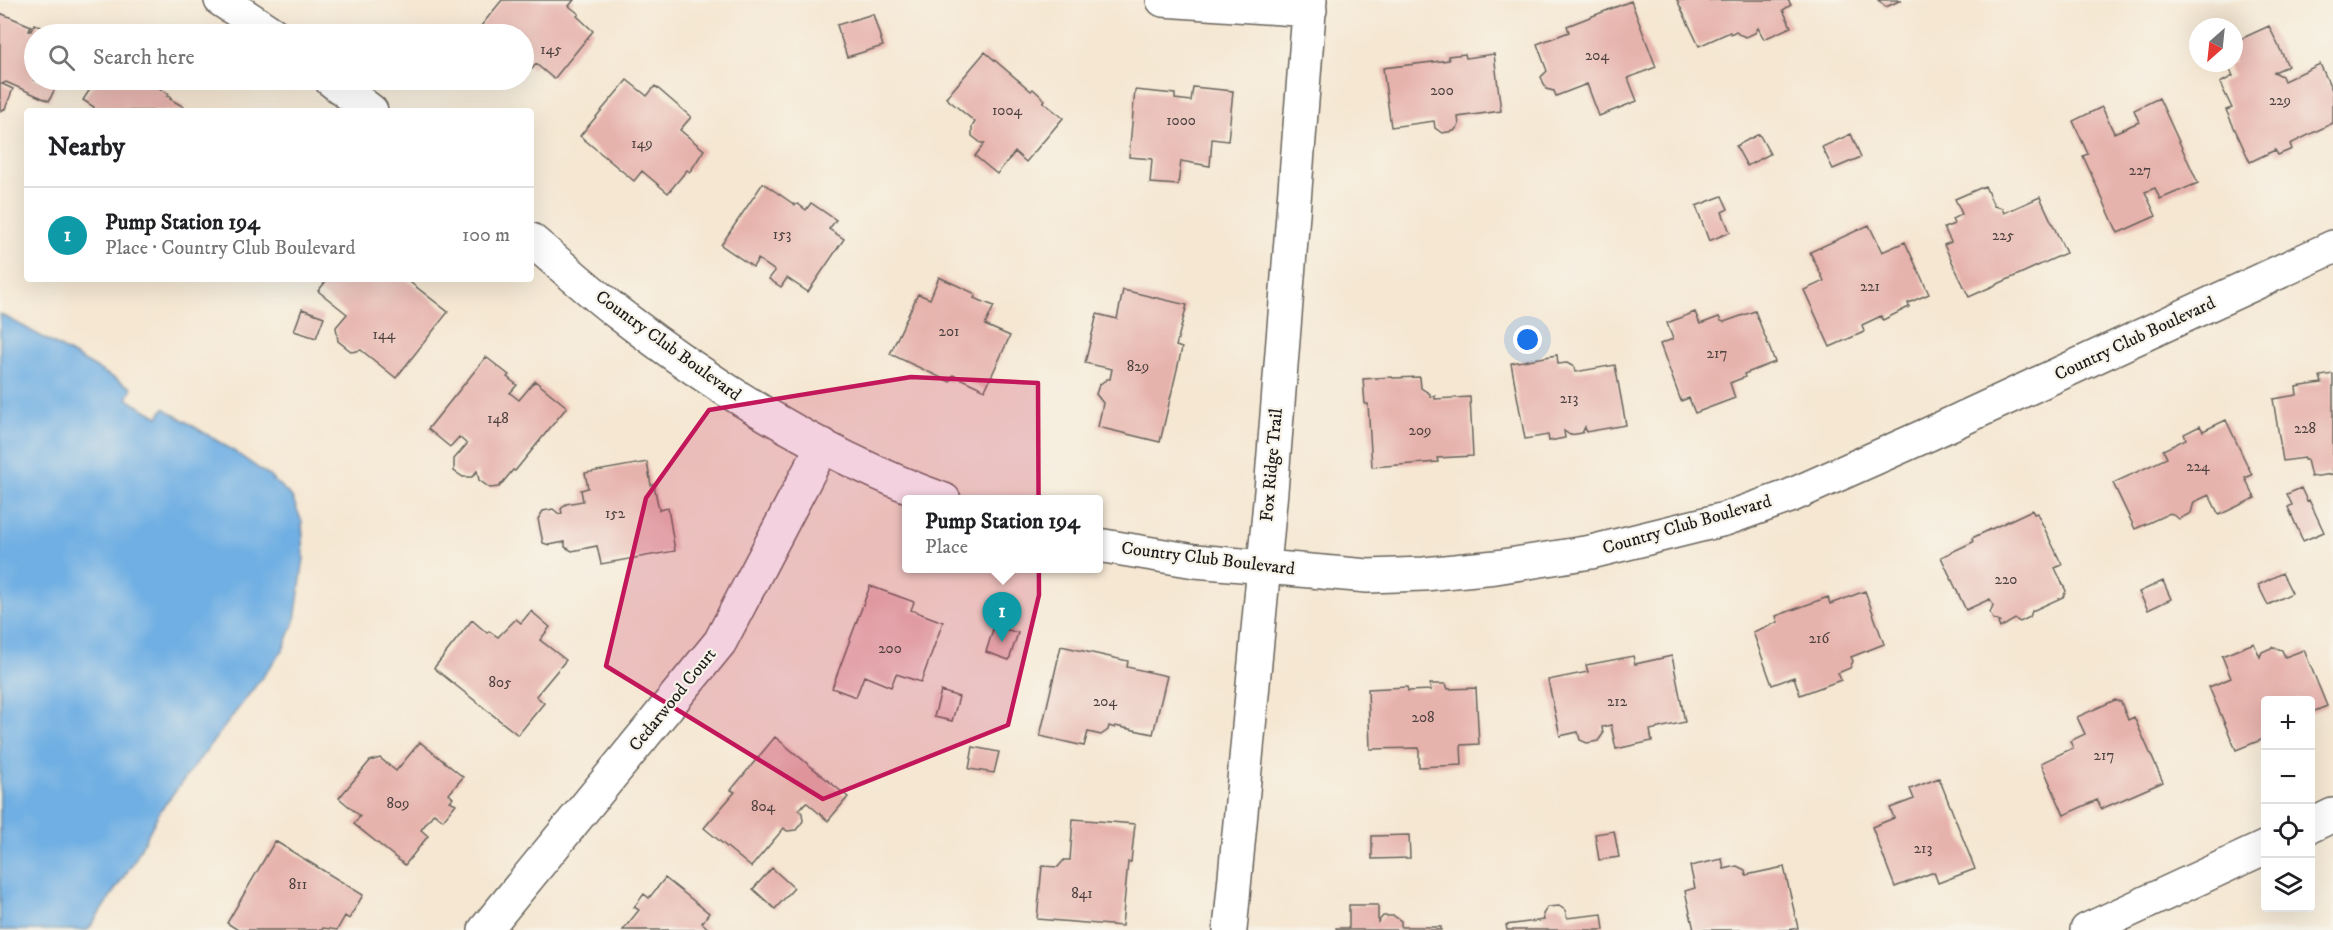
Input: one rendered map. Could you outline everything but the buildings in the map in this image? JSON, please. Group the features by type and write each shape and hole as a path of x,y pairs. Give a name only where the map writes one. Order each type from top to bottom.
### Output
{"street":[{"path":"222,0 258,24"},
{"path":"1162,0 1310,5"},
{"name":"Fox Ridge Trail","path":"1230,930 1270,491 1310,5"},
{"path":"345,90 367,108"},
{"name":"Country Club Boulevard","path":"534,243 617,312 706,378 823,445 930,495"},
{"name":"Country Club Boulevard","path":"1103,546 1195,561 1368,576 1424,574 1496,567 1591,552 1725,519 1790,496 2333,247"},
{"name":"Cedarwood Court","path":"485,930 720,642 823,445"},
{"path":"2315,824 2333,815"},
{"path":"2087,930 2261,849"}],"highlighted area":[{"path":"911,377 1038,383 1039,595 1008,725 823,799 606,666 646,498 709,410"}],"water":[{"path":"0,314 132,388 127,399 158,417 164,408 232,450 268,475 292,497 302,522 304,558 295,620 283,650 160,811 133,863 88,930 0,930"}],"place":[{"name":"Pump Station 194","path":"1002,642"}]}
